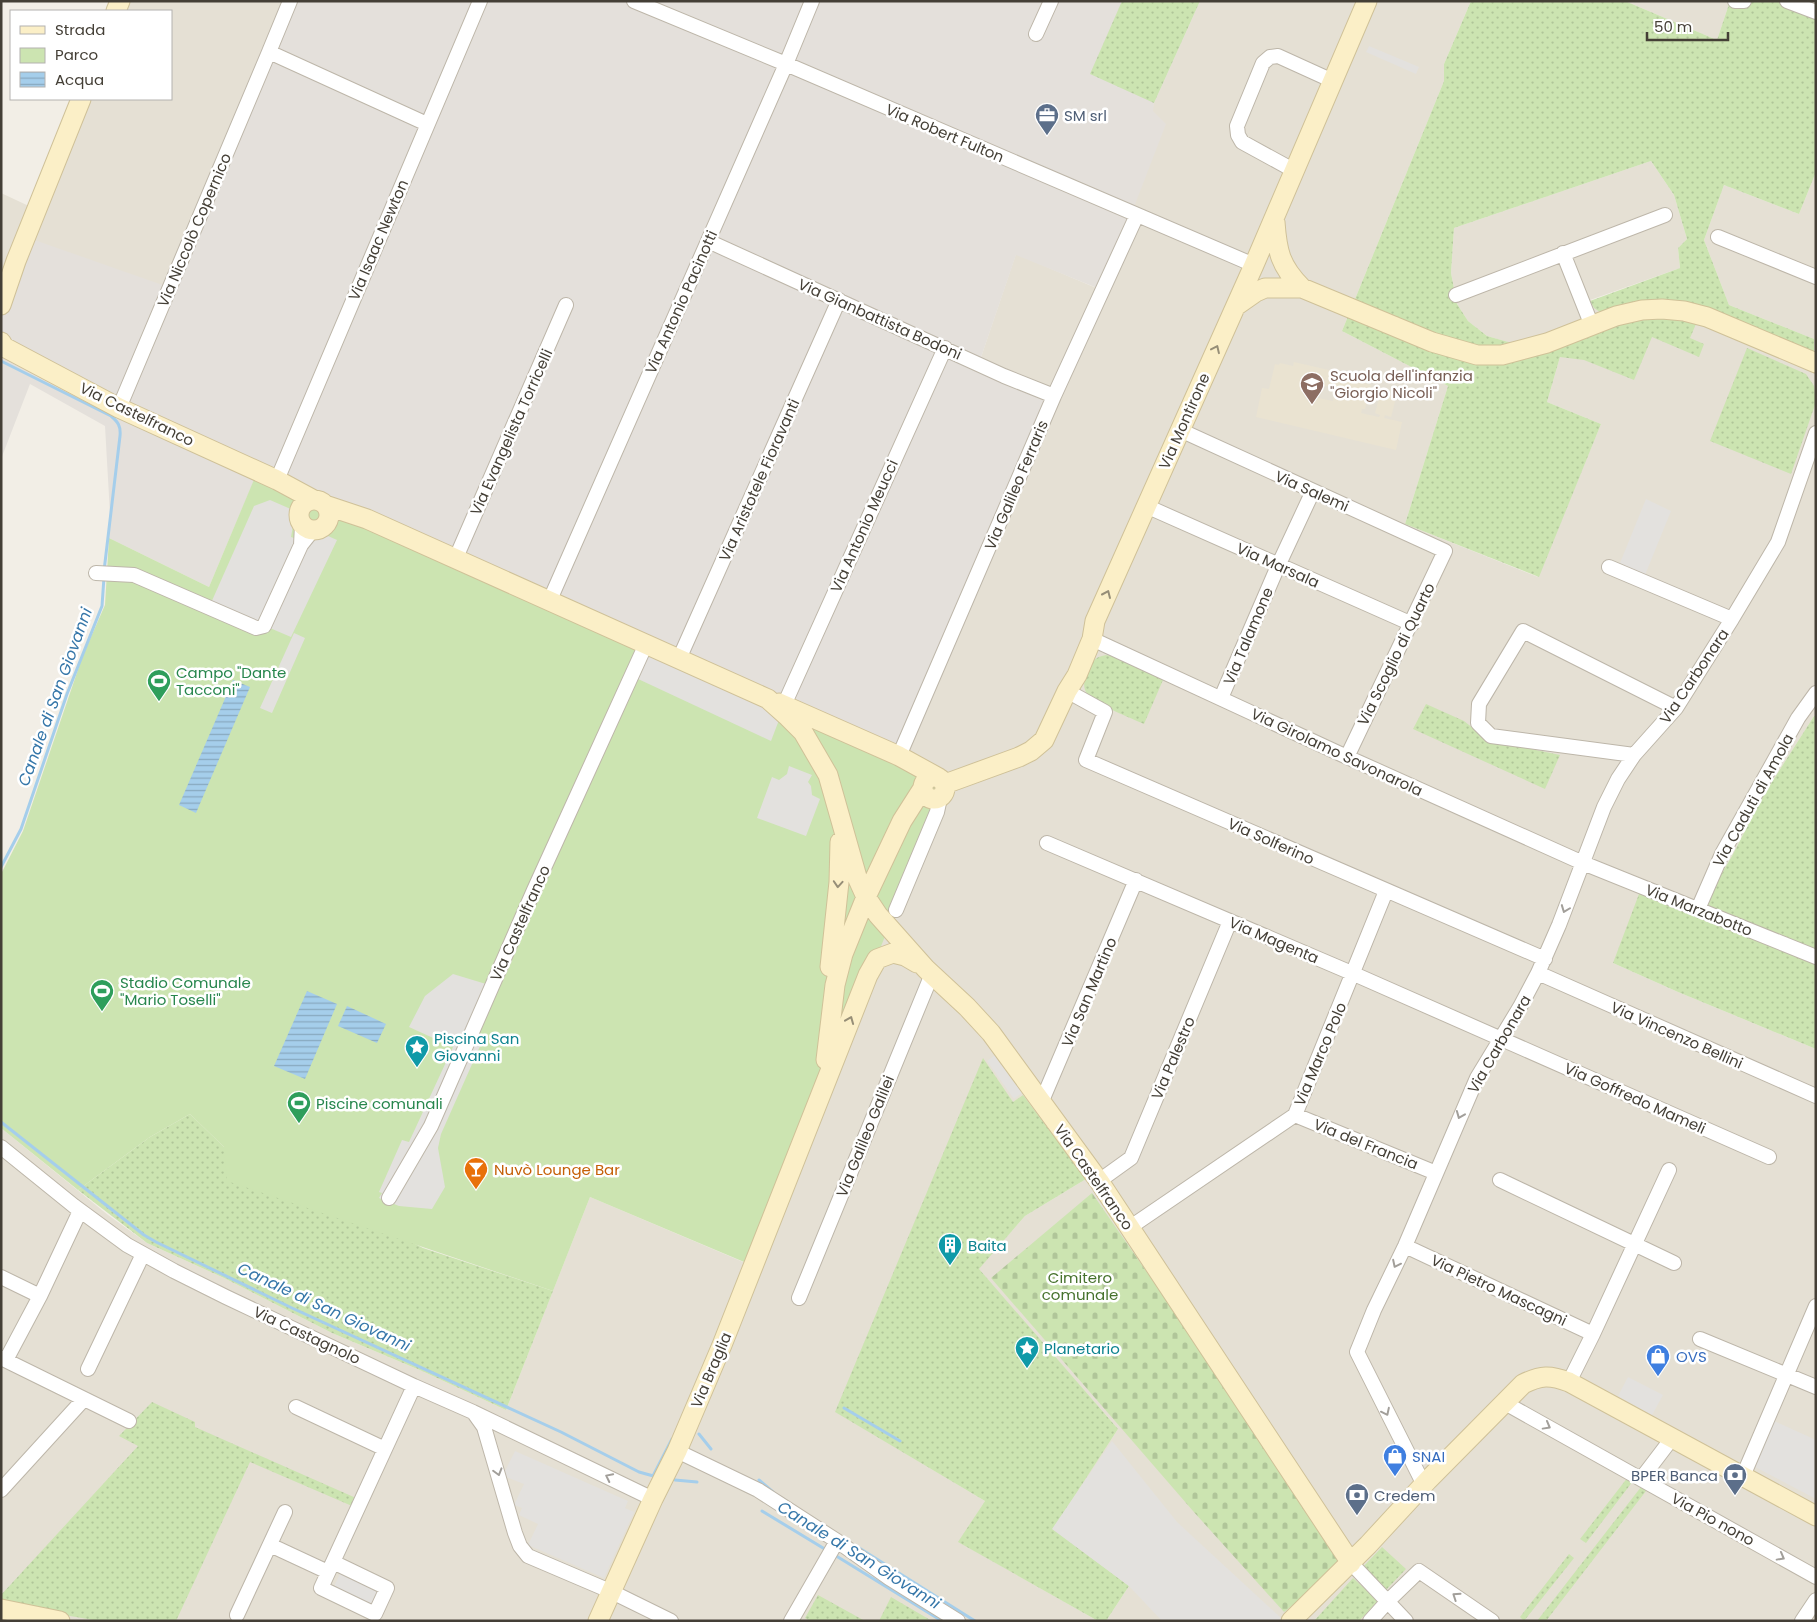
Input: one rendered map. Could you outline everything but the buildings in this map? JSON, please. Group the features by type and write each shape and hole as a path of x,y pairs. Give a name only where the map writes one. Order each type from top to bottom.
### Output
{"street":[{"name":"Via Niccolò Copernico","path":"119,408 290,1"},
{"name":"Via Isaac Newton","path":"276,480 480,1"},
{"name":"Via Robert Fulton","path":"634,1 786,64 1254,265"},
{"name":"Via Antonio Pacinotti","path":"549,602 812,1"},
{"path":"1036,34 1051,1"},
{"path":"1735,1 1744,1"},
{"path":"1787,1 1816,12"},
{"name":"Via Montirone","path":"866,897 892,844 936,789 1019,757 1031,751 1044,740 1067,690 1077,675 1092,639 1095,621 1254,265 1366,2"},
{"path":"269,52 427,124"},
{"path":"1295,171 1242,142 1238,135 1237,126 1263,63 1270,57 1278,56 1333,81"},
{"path":"1,305 16,261 81,100"},
{"name":"Via Galileo Ferraris","path":"899,756 1054,396 1137,215"},
{"path":"1456,295 1665,215"},
{"path":"1275,217 1277,249 1295,285"},
{"path":"1718,237 1816,277"},
{"name":"Via Gianbattista Bodoni","path":"708,241 1004,376 1054,396"},
{"path":"1563,253 1592,326"},
{"path":"1254,265 1279,272 1295,285 1432,342 1477,355 1502,355 1547,342 1616,316 1642,310 1662,309 1684,311 1707,317 1813,362"},
{"path":"1236,306 1265,288 1295,285"},
{"name":"Via Aristotele Fioravanti","path":"680,659 839,300"},
{"name":"Via Evangelista Torricelli","path":"455,560 566,305"},
{"name":"Via Castelfranco","path":"1,342 4,347 119,408 276,480 314,514 367,520 899,756 936,789"},
{"name":"Via Antonio Meucci","path":"776,702 945,348"},
{"name":"Via Salemi","path":"1180,430 1445,551"},
{"name":"Via Carbonara","path":"1424,1484 1357,1352 1477,1078 1520,1008 1538,974 1604,807 1618,779 1634,755 1676,708 1778,542 1816,433"},
{"name":"Via Talamone","path":"1221,698 1278,566 1313,491"},
{"name":"Via Marsala","path":"1146,506 1412,624"},
{"path":"96,573 134,575 256,628 264,626 314,514"},
{"name":"Via Scoglio di Quarto","path":"1347,758 1445,551"},
{"name":"Via Carbonara","path":"1609,567 1732,619"},
{"path":"1634,755 1491,736 1478,723 1479,704 1523,632 1676,708"},
{"name":"Via Girolamo Savonarola","path":"1092,639 1347,758 1583,863"},
{"name":"Via Castelfranco","path":"389,1198 431,1126 534,890 646,644"},
{"name":"Via Solferino","path":"1067,690 1105,712 1086,760 1544,959"},
{"name":"Via Caduti di Amola","path":"1698,909 1722,854 1798,718 1816,693"},
{"name":"Via Castelfranco","path":"776,702 803,732 828,776 849,854 866,897 878,916 929,971 991,1033 1099,1181 1351,1563"},
{"path":"896,910 937,812 936,789"},
{"name":"Via Castelfranco","path":"812,1114 839,882 840,838 836,801"},
{"name":"Via Magenta","path":"1047,843 1500,1038"},
{"name":"Via Marzabotto","path":"1583,863 1816,957"},
{"name":"Via San Martino","path":"1041,1103 1136,880"},
{"name":"Via Marco Polo","path":"1129,1228 1295,1115 1354,974 1386,891"},
{"name":"Via Braglia","path":"812,1114 825,1068 838,969 842,954 866,897"},
{"name":"Via Palestro","path":"1099,1181 1132,1158 1230,921"},
{"name":"Via Braglia","path":"598,1621 610,1591 677,1451 722,1346 868,974 877,960 893,953 905,956 929,971"},
{"name":"Via Galileo Galilei","path":"799,1298 929,971"},
{"name":"Via Vincenzo Bellini","path":"1538,974 1816,1096"},
{"name":"Via Goffredo Mameli","path":"1500,1038 1769,1157"},
{"name":"Via del Francia","path":"1295,1115 1436,1173"},
{"name":"Via Castagnolo","path":"1,1147 80,1211 127,1245 143,1254 226,1297 511,1430 653,1499"},
{"path":"1569,1382 1669,1170"},
{"path":"1500,1180 1674,1263"},
{"path":"80,1211 40,1296 4,1359 129,1421"},
{"name":"Via Pietro Mascagni","path":"1405,1246 1593,1334"},
{"path":"88,1369 143,1254"},
{"path":"1,1277 40,1296"},
{"path":"1743,1476 1816,1306"},
{"path":"1700,1339 1816,1387"},
{"path":"1291,1621 1351,1563 1424,1484 1523,1384 1536,1377 1550,1376 1569,1382 1816,1516"},
{"path":"270,1545 331,1567 414,1386"},
{"path":"1,1490 84,1399"},
{"name":"Via Pio nono","path":"1505,1403 1816,1577"},
{"path":"296,1407 385,1449"},
{"path":"472,1412 484,1427 515,1533 520,1546 528,1556 610,1591 671,1621"},
{"path":"492,1453 493,1438 496,1433 500,1430 511,1430"},
{"path":"1641,1479 1672,1437"},
{"path":"677,1451 758,1490 832,1548 889,1578 958,1621"},
{"path":"237,1615 285,1512"},
{"path":"791,1621 832,1548"},
{"path":"1351,1563 1406,1621"},
{"path":"1370,1621 1419,1571 1492,1621"},
{"path":"1802,1621 1816,1600"},
{"path":"1,1609 60,1621"}],"shaded area":[{"path":"114,1 287,1 171,288 1,288 1,193 31,207 75,100 172,100 172,10 110,10"},
{"path":"287,1 1200,1 1154,103 1153,111 1166,124 1102,290 1016,255 978,366 1056,397 901,755 258,471 209,587 109,538 110,514 105,426 30,384 1,459 1,288 26,237 171,288"},
{"path":"1200,1 1471,1 1444,64 1444,81 1342,331 1448,386 1405,524 1538,577 1601,424 1547,402 1560,357 1487,336 1468,321 1457,304 1451,273 1454,228 1651,161 1674,195 1687,239 1678,248 1680,268 1590,300 1594,308 1667,299 1814,339 1729,305 1704,240 1724,185 1799,214 1816,172 1816,716 1814,716 1763,796 1732,856 1700,910 1613,963 1816,1049 1816,1621 1106,1621 1129,1586 1052,1529 1118,1429 978,1269 1025,1216 1086,1179 1023,1096 1014,1102 836,1412 985,1501 959,1542 1098,1621 1,1621 1,1128 108,1215 147,1243 224,1278 332,1333 422,1371 506,1410 590,1197 755,1267 901,755 978,366 1016,254 1101,290 1154,103"},
{"path":"1625,1 1730,1 1717,40"},
{"path":"1369,46 1419,67 1416,74 1366,52"},
{"name":"Scuola dell'infanzia \"Giorgio Nicoli\"","path":"1294,362 1355,376 1355,381 1371,385 1365,409 1362,409 1361,413 1379,417 1380,415 1375,413 1380,394 1396,397 1391,417 1385,415 1384,418 1402,422 1396,450 1256,417 1262,388 1269,389 1275,364 1279,365 1280,363 1293,366","holes":["1306,382 1336,388 1333,401 1304,395"]},
{"path":"1646,499 1671,511 1645,575 1620,563"},
{"path":"270,500 293,510 291,537 309,543 315,537 328,536 337,540 291,637 211,603 254,506"},
{"path":"294,633 305,638 272,713 260,708"},
{"path":"648,654 758,703 779,720 771,741 636,678"},
{"path":"789,766 812,775 808,782 811,786 812,795 820,799 806,836 757,818 772,777 779,780 787,774"},
{"path":"453,974 486,984 472,1039 481,1044 441,1134 438,1148 445,1187 432,1209 399,1206 379,1198 382,1193 379,1192 402,1140 409,1142 453,1047 409,1027 425,996"},
{"path":"998,1053 1024,1091 1014,1099 987,1061"},
{"path":"1628,1377 1663,1395 1652,1415 1618,1396"},
{"path":"1774,1421 1816,1440 1816,1499 1755,1467"},
{"path":"1112,1441 1177,1522 1281,1618 1277,1621 1162,1621 1129,1586 1052,1529"},
{"path":"515,1451 628,1501 625,1508 634,1512 604,1578 528,1545 538,1524 519,1515 522,1508 514,1505 524,1484 506,1477 505,1471"},
{"path":"345,1563 394,1585 378,1620 329,1597"}],"green space":[{"path":"1122,1 1200,1 1154,103 1090,74"},
{"path":"1471,1 1625,1 1717,40 1730,1 1785,1 1816,13 1816,172 1799,214 1724,185 1704,240 1729,305 1814,339 1814,353 1702,307 1667,299 1636,302 1600,312 1594,308 1590,301 1680,268 1678,248 1687,239 1674,195 1651,161 1454,228 1451,273 1457,304 1468,321 1487,336 1547,353 1631,321 1661,319 1679,320 1696,324 1690,338 1704,344 1699,357 1652,337 1634,380 1584,360 1560,357 1547,402 1601,424 1539,577 1405,524 1448,386 1342,331 1444,81 1444,64"},
{"path":"1747,348 1806,374 1814,386 1816,402 1791,474 1710,441"},
{"path":"258,470 950,776 873,966 756,1267 590,1197 553,1291 227,1181 224,1147 190,1114 150,1137 78,1190 1,1128 1,874 23,831 83,655 105,605 109,538 209,587"},
{"path":"1106,655 1115,657 1163,680 1144,724 1099,703 1086,692 1084,681 1090,665 1096,659"},
{"path":"1426,704 1464,721 1488,740 1560,755 1545,789 1413,729"},
{"path":"1814,716 1816,716 1816,1049 1613,963 1642,886 1700,910 1732,856 1763,796"},
{"path":"983,1058 1013,1102 1023,1095 1086,1179 1025,1216 979,1269 1118,1429 1053,1529 1129,1586 1106,1621 1098,1621 958,1542 985,1501 835,1412"},
{"path":"190,1114 224,1147 423,1248 553,1291 506,1410 422,1371 332,1333 224,1278 147,1243 78,1190 150,1137"},
{"name":"Cimitero comunale","path":"1092,1193 1257,1431 1344,1564 1284,1612 1193,1511 991,1278"},
{"path":"152,1402 195,1422 195,1427 356,1498 352,1506 250,1462 176,1621 99,1621 1,1604 1,1595 138,1446 119,1436"},
{"path":"1628,1477 1633,1481 1586,1543 1580,1539"},
{"path":"1641,1487 1646,1491 1546,1621 1537,1621"},
{"path":"1382,1547 1406,1569 1386,1590 1362,1568"},
{"path":"1569,1554 1574,1558 1524,1621 1520,1617"},
{"path":"1353,1578 1378,1601 1359,1621 1314,1621"},
{"path":"818,1595 865,1621 810,1621 805,1618"},
{"path":"891,1597 932,1621 879,1621"}],"water":[{"path":"233,680 250,687 196,813 179,805"},
{"path":"307,991 337,1004 305,1079 274,1066"},
{"path":"347,1006 386,1024 377,1043 338,1026"}],"waterway":[{"name":"Canale di San Giovanni","path":"1,361 111,416 119,424 120,436 104,571"},
{"name":"Canale di San Giovanni","path":"1,867 21,829 67,694 102,606 104,577"},
{"name":"Canale di San Giovanni","path":"1,1122 144,1235 156,1242 292,1308 561,1432 639,1472 657,1477"},
{"path":"844,1408 900,1441"},
{"path":"699,1434 711,1449"},
{"path":"653,1476 672,1439"},
{"name":"Canale di San Giovanni","path":"675,1480 697,1482"},
{"path":"759,1480 773,1492"},
{"name":"Canale di San Giovanni","path":"762,1511 828,1551"},
{"path":"856,1546 975,1621"},
{"name":"Canale di San Giovanni","path":"833,1554 942,1621"}],"place":[{"name":"SM srl","path":"1047,136"},
{"name":"Scuola dell'infanzia \"Giorgio Nicoli\"","path":"1312,405"},
{"name":"Campo \"Dante Tacconi\"","path":"159,702"},
{"name":"Stadio Comunale \"Mario Toselli\"","path":"102,1012"},
{"name":"Piscina San Giovanni","path":"417,1068"},
{"name":"Piscine comunali","path":"299,1124"},
{"name":"Nuvò Lounge Bar","path":"476,1190"},
{"name":"Baita","path":"950,1266"},
{"name":"Planetario","path":"1027,1369"},
{"name":"OVS","path":"1658,1377"},
{"name":"SNAI","path":"1395,1477"},
{"name":"BPER Banca","path":"1735,1496"},
{"name":"Credem","path":"1357,1516"}]}
